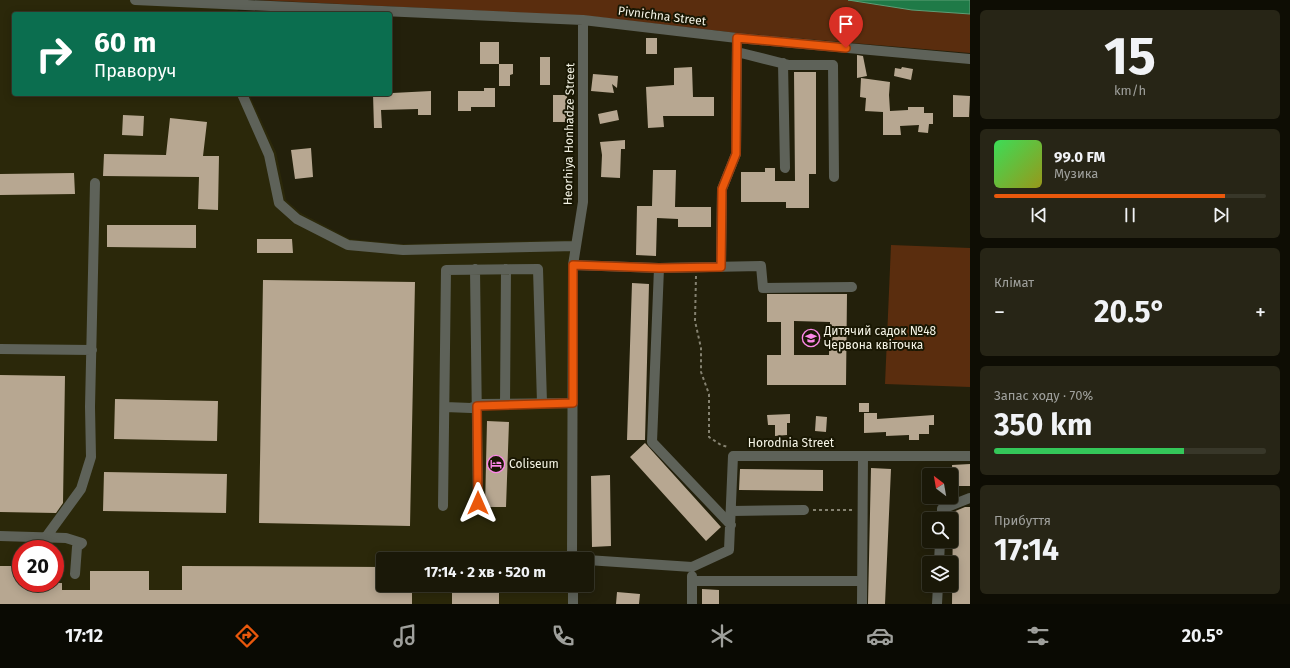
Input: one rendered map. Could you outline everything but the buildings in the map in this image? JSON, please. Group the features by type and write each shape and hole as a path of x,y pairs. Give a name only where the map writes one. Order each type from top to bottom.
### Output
{"street":[{"name":"Pivnichna Street","path":"135,0 231,9 327,12"},
{"name":"Pivnichna Street","path":"392,14 583,20 737,38 970,59"},
{"name":"Heorhiya Honhadze Street","path":"572,552 573,265 583,202 583,20"},
{"path":"721,267 722,189 736,154 737,38"},
{"path":"737,52 783,63 833,65 834,177"},
{"path":"783,63 785,168"},
{"path":"243,96 269,154 280,204 297,219 348,245 403,250 576,246"},
{"path":"46,537 81,489 91,457 95,183"},
{"path":"573,265 659,268 761,266 763,288 852,287"},
{"path":"659,268 652,442 731,525"},
{"path":"475,269 478,503"},
{"path":"505,404 506,269"},
{"path":"443,506 446,270 538,269 542,403"},
{"path":"0,349 92,350"},
{"path":"445,407 471,408 477,406 505,404 573,403"},
{"name":"Horodnia Street","path":"594,560 692,567 729,550 732,511 733,456 970,456"},
{"path":"862,604 863,456"},
{"path":"942,512 942,509 970,498"},
{"path":"732,511 804,510"},
{"path":"0,536 66,538 82,543 77,547 75,574"},
{"path":"692,567 692,604"},
{"path":"692,581 862,581"},
{"path":"573,592 573,604"},
{"path":"936,604 937,592"}],"path":[{"path":"696,267 695,320 701,348 701,372 709,394 709,437 721,445 728,446 733,456"},
{"path":"804,510 862,510"}],"shaded area":[{"path":"0,0 237,0 238,12 12,12 12,96 250,96 276,152 286,200 301,213 350,239 403,244 572,240 568,265 568,552 376,552 376,592 568,592 568,604 0,604"},
{"path":"257,0 848,0 912,10 970,14 970,53 737,33 588,16"},
{"path":"848,0 970,0 970,14 912,10"},
{"path":"891,245 970,248 970,387 885,384"}],"place":[{"name":"Дитячий садок №48 Червона квіточка","path":"811,338"},
{"name":"Coliseum","path":"496,464"}],"route":[{"path":"478,503 477,406 481,404 573,403 573,265 659,268 721,267 722,189 736,154 737,38 846,48"}]}
